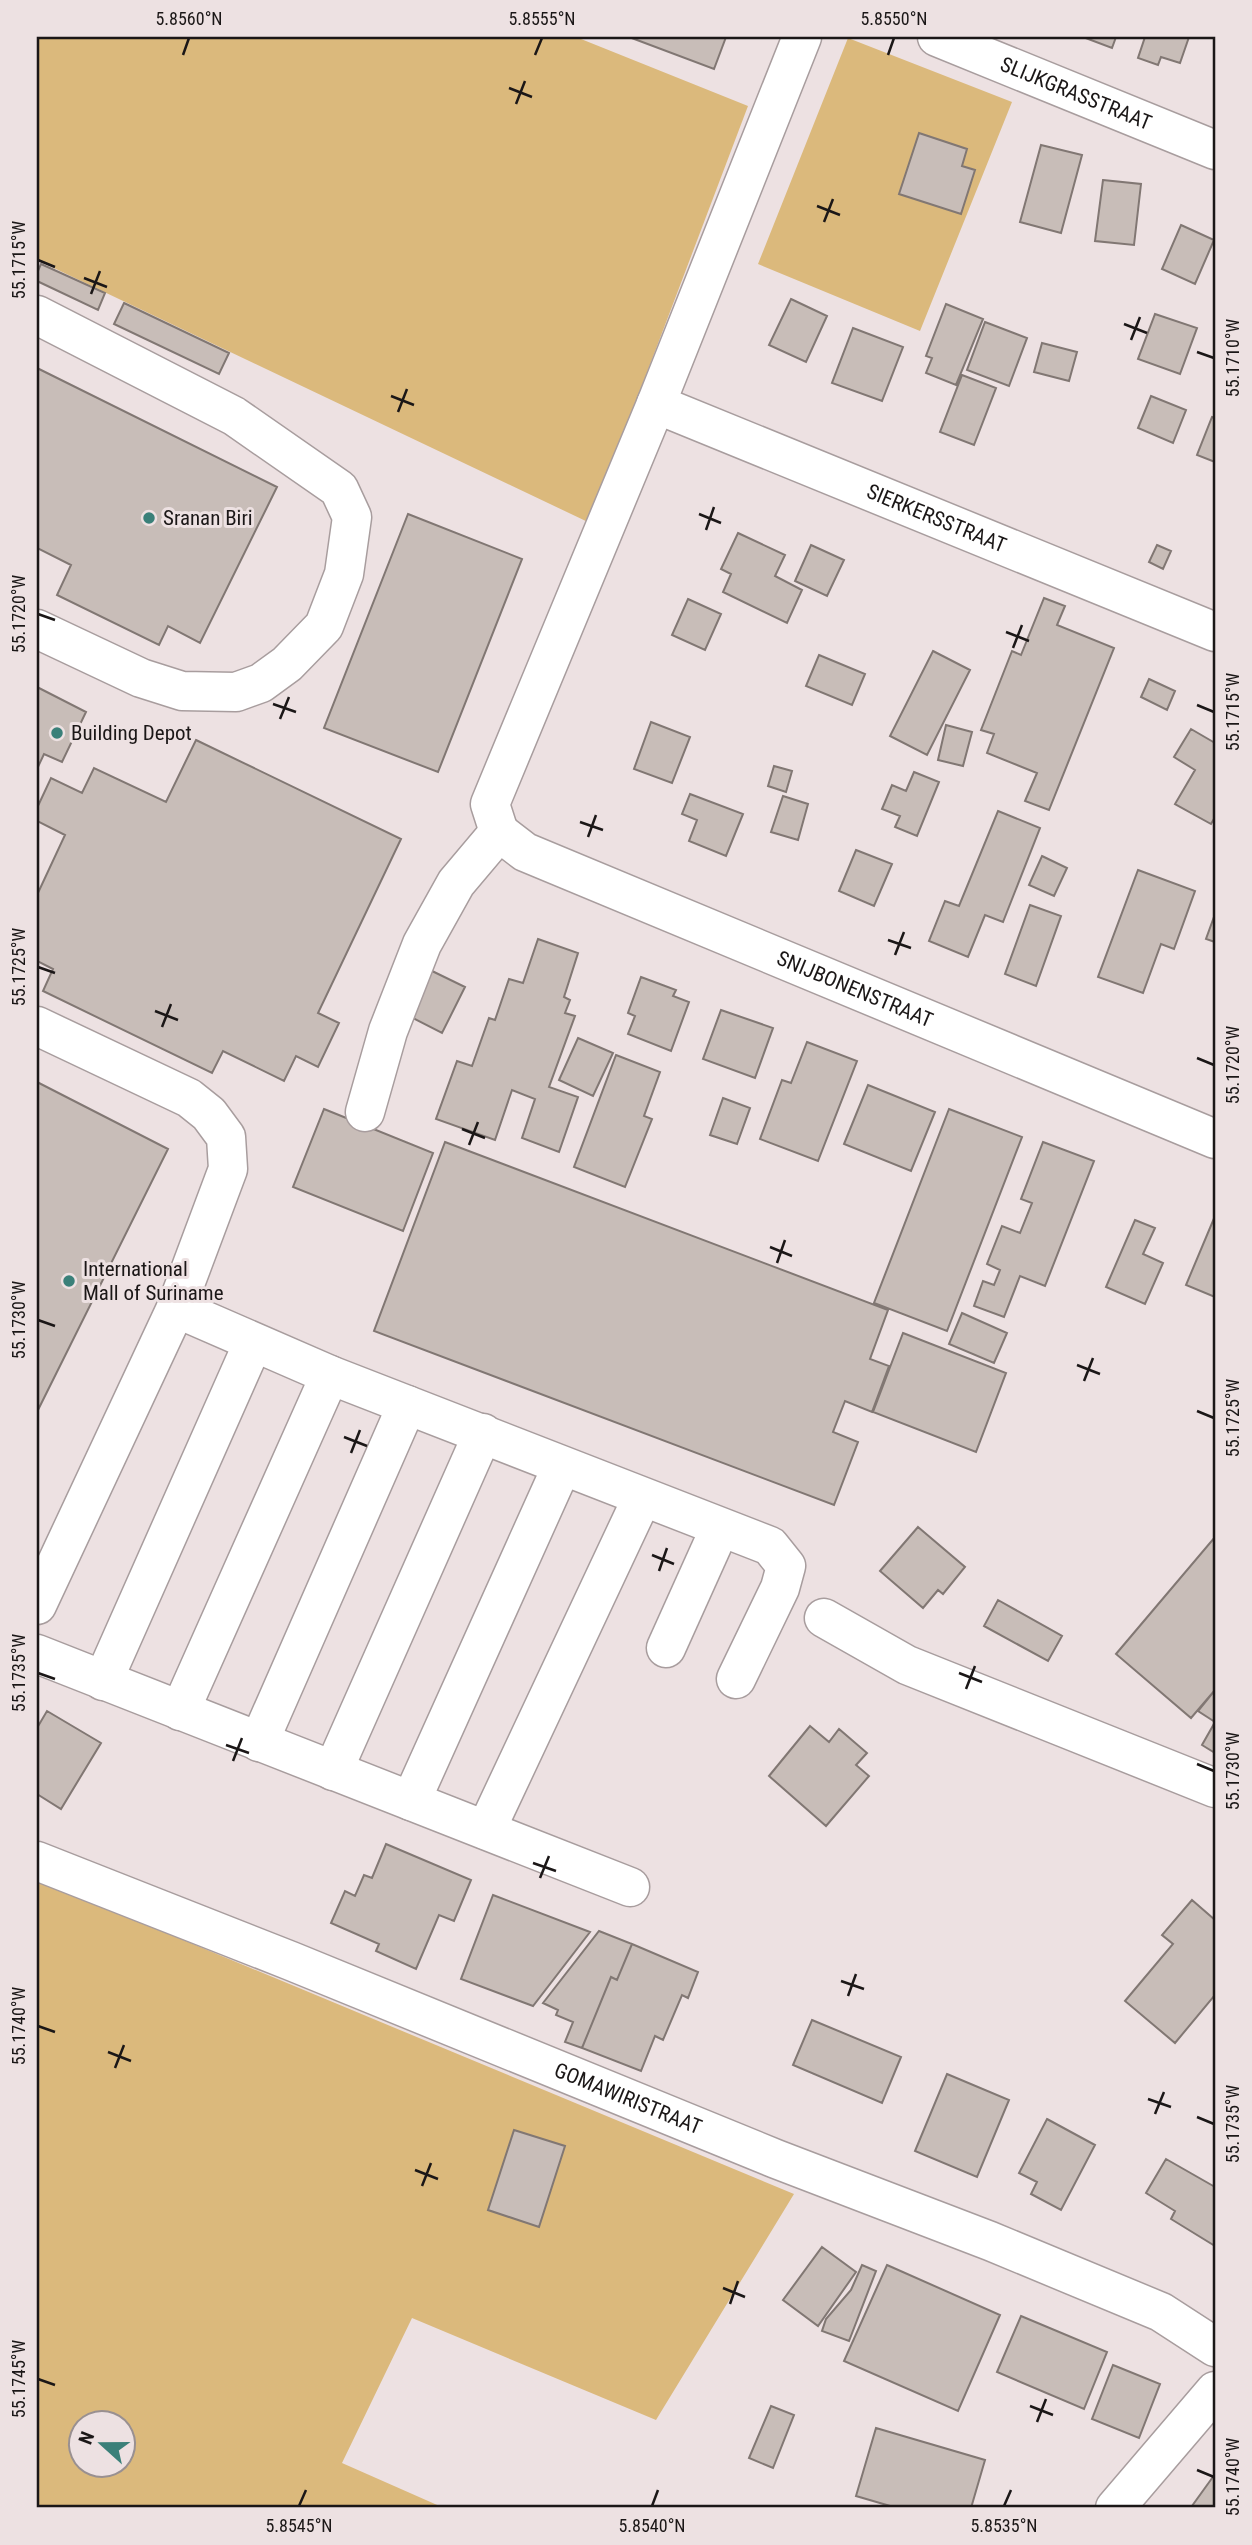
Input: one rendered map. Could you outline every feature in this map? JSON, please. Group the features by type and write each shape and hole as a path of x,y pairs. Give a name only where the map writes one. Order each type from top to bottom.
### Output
{"street":[{"path":"365,1111 388,1031 422,944 456,883 499,832 490,804 656,404 802,37"},
{"name":"SLIJKGRASSTRAAT","path":"937,37 1215,150"},
{"path":"37,314 234,416 339,489 352,517 344,574 324,626 287,664 261,683 236,692 183,691 141,678 37,629"},
{"name":"SIERKERSSTRAAT","path":"656,404 1215,632"},
{"name":"SNIJBONENSTRAAT","path":"499,832 525,852 1215,1139"},
{"path":"37,1026 189,1098 209,1114 226,1138 228,1169 176,1308 37,1605"},
{"path":"176,1308 330,1375 770,1546 786,1566 780,1588 736,1679"},
{"path":"103,1681 253,1343"},
{"path":"180,1711 330,1375"},
{"path":"259,1742 407,1405"},
{"path":"334,1771 483,1433"},
{"path":"411,1801 562,1466"},
{"path":"486,1830 642,1498"},
{"path":"666,1647 720,1528"},
{"path":"824,1618 907,1665 1215,1788"},
{"path":"37,1654 630,1887"},
{"name":"GOMAWIRISTRAAT","path":"37,1861 291,1961 776,2159 990,2241 1161,2312 1215,2347"},
{"path":"1115,2508 1215,2391"}],"shaded area":[{"path":"37,37 576,37 748,106 590,523 37,260"},
{"path":"848,38 1012,102 920,331 758,264"},
{"path":"37,1879 794,2194 656,2420 412,2318 342,2463 444,2508 37,2508"}],"building":[{"path":"629,37 726,37 714,69"},
{"path":"1083,37 1116,37 1112,48"},
{"path":"1145,37 1189,37 1180,63 1161,57 1158,65 1138,58"},
{"path":"919,133 967,149 962,166 975,170 961,214 899,194"},
{"path":"1041,145 1082,155 1061,233 1020,222"},
{"path":"1103,180 1141,184 1134,245 1095,241"},
{"path":"1181,225 1214,240 1195,284 1162,269"},
{"path":"41,264 105,293 98,310 37,281"},
{"path":"791,299 827,316 806,362 769,345"},
{"path":"124,303 229,353 219,374 114,324"},
{"path":"946,304 983,319 956,385 926,373 932,358 926,356"},
{"path":"1155,314 1197,328 1180,374 1138,359"},
{"path":"985,322 1027,338 1009,386 967,370"},
{"path":"853,328 903,347 882,401 832,383"},
{"path":"1042,343 1077,352 1069,381 1034,372"},
{"name":"Sranan Biri","path":"37,368 277,487 200,643 168,626 159,645 57,595 71,565 37,548"},
{"path":"962,375 996,388 974,445 940,432"},
{"path":"1151,396 1186,410 1173,443 1138,428"},
{"path":"1212,417 1215,418 1215,462 1197,455"},
{"path":"408,514 522,559 438,772 324,728"},
{"path":"738,533 785,555 775,576 802,590 787,623 723,592 731,574 721,569"},
{"path":"811,545 844,560 827,596 795,581"},
{"path":"1157,545 1171,551 1163,569 1149,562"},
{"path":"1044,598 1065,606 1057,625 1114,648 1049,810 1025,801 1037,773 987,753 994,734 981,730 1012,651 1021,655"},
{"path":"688,599 721,614 705,650 672,635"},
{"path":"933,651 970,670 927,755 890,736"},
{"path":"819,655 865,674 852,705 806,686"},
{"path":"1149,679 1175,691 1167,710 1141,697"},
{"name":"Building Depot","path":"37,687 86,712 62,762 44,754 37,769"},
{"path":"651,722 690,737 672,783 634,769"},
{"path":"946,725 972,732 963,766 938,760"},
{"path":"1191,729 1215,743 1215,817 1211,824 1175,804 1195,770 1174,757"},
{"path":"196,740 401,839 318,1013 339,1023 318,1067 296,1056 284,1081 223,1051 212,1073 43,991 53,969 37,961 37,895 65,835 37,821 37,808 51,778 82,793 94,768 166,802"},
{"path":"774,766 792,771 786,792 768,786"},
{"path":"914,772 939,782 917,836 895,827 900,816 882,809 892,785 906,791"},
{"path":"690,794 743,814 726,856 689,841 697,820 682,814"},
{"path":"783,796 808,804 798,840 771,832"},
{"path":"998,811 1040,828 1003,922 985,915 968,957 929,941 945,901 959,906"},
{"path":"856,850 892,864 874,906 839,891"},
{"path":"1042,856 1067,868 1054,896 1029,885"},
{"path":"1138,870 1195,891 1174,949 1161,944 1143,993 1098,977"},
{"path":"1030,905 1061,916 1036,986 1005,974"},
{"path":"1215,914 1215,942 1206,939"},
{"path":"538,939 578,953 564,997 570,1000 565,1013 575,1016 549,1087 578,1097 559,1152 522,1138 535,1099 512,1090 495,1140 436,1119 457,1061 472,1066 489,1018 495,1020 509,979 523,983"},
{"path":"430,970 465,987 442,1033 407,1015"},
{"path":"641,977 676,990 673,996 689,1002 671,1051 628,1034 635,1016 628,1013"},
{"path":"721,1010 773,1028 755,1078 703,1059"},
{"path":"578,1038 613,1053 593,1096 559,1080"},
{"path":"807,1042 857,1061 818,1161 760,1139 782,1080 791,1083"},
{"path":"616,1055 660,1072 644,1116 652,1119 625,1187 574,1167"},
{"name":"International Mall of Suriname","path":"37,1082 168,1149 37,1412"},
{"path":"868,1085 935,1112 911,1171 844,1144"},
{"path":"723,1098 750,1108 737,1144 710,1135"},
{"path":"324,1109 433,1153 403,1231 293,1187"},
{"path":"949,1109 1022,1137 947,1331 874,1303"},
{"path":"445,1142 888,1310 870,1359 889,1366 872,1412 845,1401 833,1432 858,1442 834,1505 374,1331"},
{"path":"1043,1142 1094,1161 1045,1286 1020,1276 1004,1317 974,1306 983,1281 994,1285 1000,1270 987,1264 1002,1226 1020,1233 1032,1203 1021,1199"},
{"path":"1215,1216 1215,1297 1186,1285"},
{"path":"1135,1220 1155,1228 1143,1254 1163,1263 1145,1304 1106,1287"},
{"path":"962,1313 1007,1333 994,1363 949,1344"},
{"path":"903,1333 1006,1373 976,1452 873,1412"},
{"path":"918,1527 965,1567 943,1594 938,1590 923,1608 880,1571"},
{"path":"1215,1537 1215,1690 1191,1718 1116,1654"},
{"path":"998,1600 1062,1636 1048,1661 984,1626"},
{"path":"1215,1690 1215,1722 1198,1711"},
{"path":"47,1711 101,1743 61,1809 37,1794 37,1728"},
{"path":"1215,1722 1215,1753 1202,1745"},
{"path":"810,1726 829,1742 839,1729 867,1753 856,1765 869,1776 826,1826 769,1776"},
{"path":"386,1844 471,1880 454,1921 439,1915 416,1969 376,1951 379,1944 331,1923 345,1891 355,1896 364,1875 372,1878"},
{"path":"493,1895 590,1932 533,2006 461,1979"},
{"path":"1192,1900 1215,1920 1215,1995 1175,2043 1125,2001 1173,1944 1162,1935"},
{"path":"599,1931 632,1944 617,1980 611,1977 582,2048 565,2042 573,2022 556,2015 558,2010 543,2003"},
{"path":"632,1944 698,1972 688,1998 682,1995 663,2040 655,2036 641,2071 582,2048 611,1977 617,1980"},
{"path":"812,2020 901,2057 882,2103 793,2065"},
{"path":"947,2074 1009,2100 977,2177 915,2151"},
{"path":"1047,2119 1095,2145 1061,2210 1031,2194 1037,2182 1019,2173"},
{"path":"514,2130 565,2146 539,2227 488,2210"},
{"path":"1166,2159 1215,2187 1215,2246 1171,2219 1175,2211 1146,2193"},
{"path":"822,2247 856,2272 818,2326 783,2300"},
{"path":"862,2265 876,2271 849,2341 822,2331 826,2319 851,2290"},
{"path":"887,2265 1000,2315 958,2411 844,2361"},
{"path":"1021,2316 1107,2352 1084,2409 997,2372"},
{"path":"1113,2365 1160,2384 1139,2438 1092,2419"},
{"path":"771,2406 794,2415 773,2468 749,2458"},
{"path":"876,2428 985,2460 971,2508 897,2508 856,2496"},
{"path":"1215,2474 1215,2508 1195,2508 1192,2506"}],"place":[{"name":"Sranan Biri","path":"149,518"},
{"name":"Building Depot","path":"57,733"},
{"name":"International Mall of Suriname","path":"69,1281"}]}
